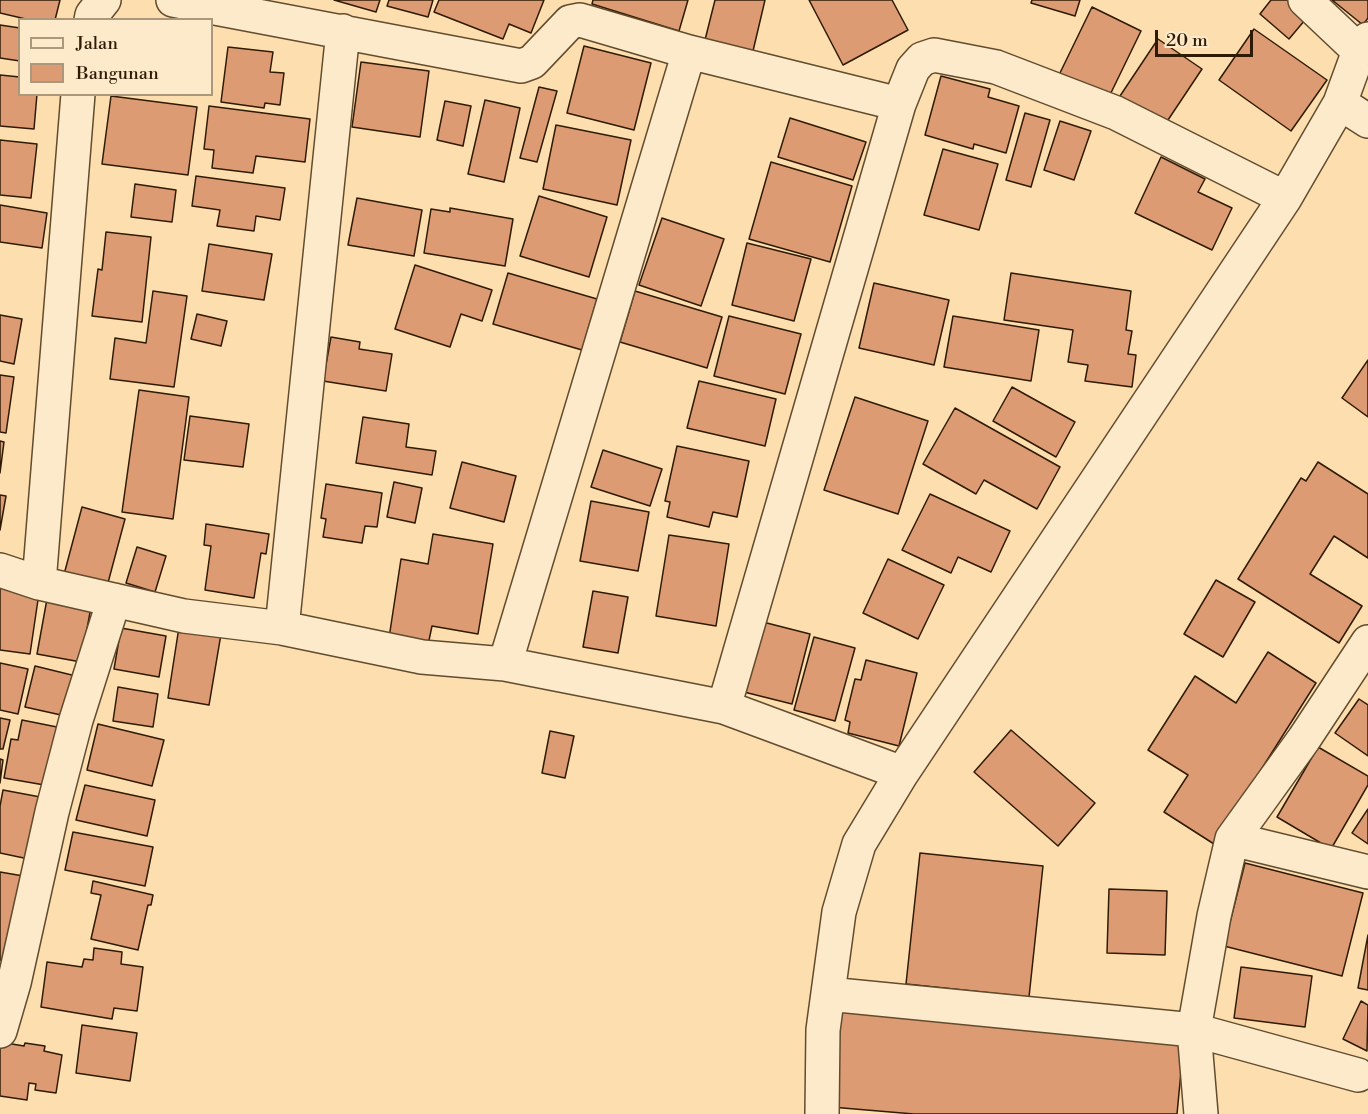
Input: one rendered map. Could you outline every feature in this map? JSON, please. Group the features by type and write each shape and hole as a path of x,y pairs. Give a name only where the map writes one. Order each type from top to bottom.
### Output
{"street":[{"path":"92,18 105,0"},
{"path":"173,0 521,66 532,62 570,22 580,20 689,52 899,104"},
{"path":"822,1114 823,1030 838,912 859,844 902,773 1285,198 1340,104 1364,45 1305,0"},
{"path":"282,628 343,31"},
{"path":"505,664 689,52"},
{"path":"724,707 899,104 913,69 922,59 934,55 996,67 1116,113 1285,198"},
{"path":"39,583 78,96"},
{"path":"1340,104 1368,121"},
{"path":"0,570 39,583 184,616 282,628 422,657 505,664 724,707 902,773"},
{"path":"0,1031 7,981 76,720 114,600"},
{"path":"1201,1114 1194,1030 1214,916 1232,839 1304,739 1368,642"},
{"path":"1232,839 1368,872"},
{"path":"828,993 1194,1030 1358,1075"}],"building":[{"path":"0,0 60,0 56,18 21,18 0,13"},
{"path":"334,0 380,0 376,12"},
{"path":"389,0 433,0 428,17 387,6"},
{"path":"439,0 544,0 531,33 509,24 503,39 434,12"},
{"path":"593,0 688,0 679,31 592,4"},
{"path":"715,0 765,0 753,51 705,40"},
{"path":"809,0 892,0 908,30 843,65"},
{"path":"1032,0 1080,0 1075,16 1031,3"},
{"path":"1271,0 1294,0 1310,14 1289,39 1260,14"},
{"path":"1332,0 1368,0 1368,18 1363,25"},
{"path":"1092,7 1141,31 1107,101 1058,77"},
{"path":"0,25 18,28 18,61 0,58"},
{"path":"1254,29 1327,80 1291,131 1219,80"},
{"path":"1158,39 1202,69 1164,126 1120,96"},
{"path":"584,46 651,63 634,130 567,113"},
{"path":"228,47 273,52 270,72 284,73 280,105 265,103 264,108 221,102"},
{"path":"361,62 429,71 420,137 352,127"},
{"path":"0,75 18,77 18,96 37,96 34,129 0,126"},
{"path":"941,76 990,89 988,97 1019,106 1006,153 974,144 973,149 925,135"},
{"path":"539,87 557,91 537,162 520,158"},
{"path":"111,96 197,107 188,175 102,164"},
{"path":"485,100 520,108 504,182 468,174"},
{"path":"445,101 471,106 463,146 437,140"},
{"path":"209,106 310,119 305,162 256,156 253,173 212,168 214,150 204,149"},
{"path":"1025,113 1050,120 1031,187 1006,180"},
{"path":"790,118 866,142 853,180 778,157"},
{"path":"1060,121 1091,131 1074,180 1044,170"},
{"path":"556,125 631,140 617,205 543,189"},
{"path":"0,140 37,144 31,198 0,195"},
{"path":"943,149 998,164 979,230 924,215"},
{"path":"1161,157 1205,179 1198,192 1232,208 1212,250 1135,213"},
{"path":"771,162 852,186 830,262 749,239"},
{"path":"196,176 285,188 280,220 256,216 254,231 217,226 220,210 192,206"},
{"path":"135,184 176,190 172,222 131,217"},
{"path":"539,196 607,217 589,277 520,256"},
{"path":"357,198 422,210 414,256 348,245"},
{"path":"0,205 47,213 42,248 0,242"},
{"path":"450,208 513,219 505,266 424,253 431,209 450,212"},
{"path":"662,218 724,239 701,306 639,285"},
{"path":"106,232 151,237 142,322 92,316 98,269 102,270"},
{"path":"747,243 811,259 794,321 732,305"},
{"path":"209,244 272,254 264,300 202,291"},
{"path":"415,265 492,290 482,321 461,314 450,347 395,329"},
{"path":"508,273 597,299 582,350 493,324"},
{"path":"1011,273 1131,291 1126,330 1132,331 1128,354 1136,355 1132,387 1085,381 1088,365 1068,362 1073,330 1004,320"},
{"path":"874,283 949,300 934,365 859,348"},
{"path":"153,291 187,296 174,387 110,379 115,338 146,343"},
{"path":"635,291 722,317 707,368 620,342"},
{"path":"197,314 227,321 221,346 191,339"},
{"path":"0,315 22,319 14,364 0,361"},
{"path":"729,316 801,334 785,394 714,376"},
{"path":"953,316 1039,330 1031,381 944,367"},
{"path":"331,337 360,342 359,349 392,354 386,391 323,381"},
{"path":"1368,360 1368,417 1342,398"},
{"path":"0,375 14,377 6,433 0,432"},
{"path":"699,381 776,399 765,446 687,428"},
{"path":"1012,387 1075,422 1056,457 993,421"},
{"path":"139,390 189,397 173,519 122,512"},
{"path":"855,397 928,421 898,514 824,490"},
{"path":"955,408 1060,467 1037,509 984,480 976,494 923,464"},
{"path":"190,416 249,424 243,467 184,460"},
{"path":"363,417 409,424 406,447 436,451 432,475 356,463"},
{"path":"0,441 4,442 0,473"},
{"path":"677,446 749,461 737,517 713,512 709,527 667,517 670,502 665,501"},
{"path":"603,450 662,469 650,506 591,487"},
{"path":"462,462 516,476 504,522 450,508"},
{"path":"1318,462 1368,494 1368,558 1334,536 1310,574 1362,606 1339,643 1238,579 1301,478 1306,481"},
{"path":"394,482 422,488 415,523 387,517"},
{"path":"326,484 382,493 377,527 365,526 362,543 323,537 326,519 321,518"},
{"path":"930,494 1010,531 991,572 958,557 951,573 902,550"},
{"path":"0,495 6,496 0,530"},
{"path":"591,501 649,512 638,571 580,561"},
{"path":"82,507 125,519 105,594 62,582"},
{"path":"206,524 269,534 266,554 261,553 254,598 205,590 211,546 204,545"},
{"path":"433,534 493,544 478,634 432,626 428,645 389,638 401,559 428,564"},
{"path":"669,535 729,544 716,626 656,616"},
{"path":"137,547 166,556 155,592 126,583"},
{"path":"888,559 944,585 918,639 863,613"},
{"path":"1216,580 1255,602 1223,657 1184,634"},
{"path":"0,587 39,593 30,654 0,650"},
{"path":"593,591 628,597 618,653 583,647"},
{"path":"47,599 91,607 81,662 37,654"},
{"path":"755,620 810,634 792,704 736,690"},
{"path":"179,627 221,634 209,705 168,698"},
{"path":"121,628 166,636 159,677 114,669"},
{"path":"814,637 855,648 835,721 794,710"},
{"path":"1268,652 1316,683 1214,844 1164,812 1188,775 1148,750 1195,676 1236,703"},
{"path":"866,660 917,673 899,746 848,733 850,722 845,720 855,679 861,680"},
{"path":"0,663 28,669 18,714 0,710"},
{"path":"35,666 80,677 70,717 25,707"},
{"path":"118,687 158,694 153,727 113,721"},
{"path":"1359,699 1368,705 1368,756 1335,733"},
{"path":"0,718 10,720 3,749 0,749"},
{"path":"22,720 67,729 56,787 4,778 11,739 18,740"},
{"path":"98,724 164,740 152,786 87,770"},
{"path":"1011,730 1095,803 1058,846 974,772"},
{"path":"550,731 574,736 565,778 542,773"},
{"path":"1318,747 1368,776 1368,785 1331,849 1277,817"},
{"path":"0,759 3,760 0,783"},
{"path":"85,785 155,800 147,836 76,820"},
{"path":"3,790 51,799 38,861 0,853 0,806"},
{"path":"1368,809 1368,844 1352,833"},
{"path":"73,832 153,847 145,886 65,870"},
{"path":"920,853 1043,866 1029,997 906,984"},
{"path":"1245,863 1363,893 1342,976 1224,946"},
{"path":"0,872 35,878 15,963 0,960"},
{"path":"93,881 153,895 151,905 148,905 138,950 91,939 101,895 91,893"},
{"path":"1109,889 1167,891 1165,955 1107,953"},
{"path":"1368,935 1368,990 1358,988"},
{"path":"94,948 122,952 121,964 143,967 137,1011 114,1008 112,1019 41,1007 47,962 82,967 84,959 93,960"},
{"path":"1241,967 1312,976 1305,1027 1234,1018"},
{"path":"1361,1001 1368,1005 1367,1051 1343,1039"},
{"path":"840,1011 1184,1040 1177,1114 914,1114 831,1107"},
{"path":"82,1025 137,1033 130,1081 76,1073"},
{"path":"0,1042 24,1046 25,1043 45,1046 44,1051 62,1055 56,1093 35,1090 36,1084 29,1083 27,1100 0,1096"}]}
